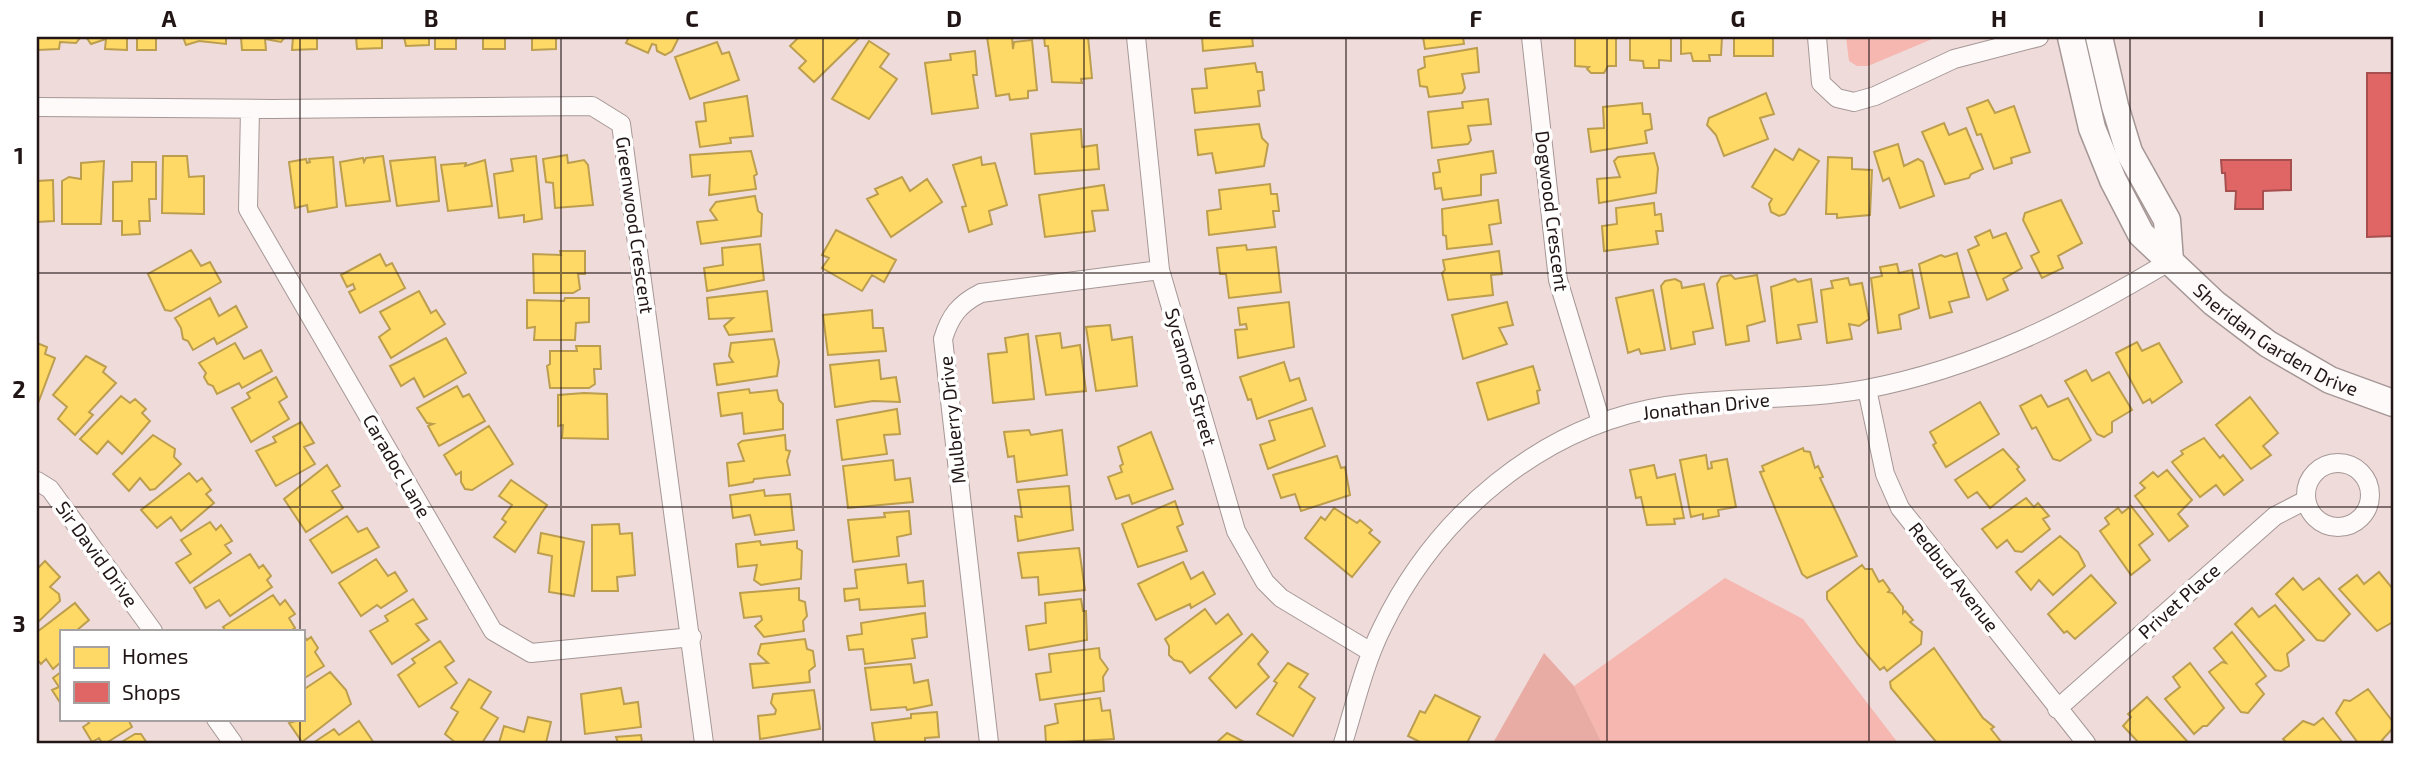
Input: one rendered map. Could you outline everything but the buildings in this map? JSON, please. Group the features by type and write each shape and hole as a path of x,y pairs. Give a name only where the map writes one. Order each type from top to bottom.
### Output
{"street":[{"name":"Sycamore Street","path":"1136,37 1160,270 1236,531 1265,582 1281,598 1371,652"},
{"name":"Dogwood Crescent","path":"1531,37 1558,280 1601,422"},
{"path":"1817,37 1821,83 1838,98 1854,103 1954,59 2039,37"},
{"name":"Sheridan Garden Drive","path":"2071,37 2085,104 2113,180 2141,234 2214,303 2268,344 2330,380 2393,403"},
{"path":"2099,37 2129,152 2167,220 2170,261"},
{"name":"Greenwood Crescent","path":"37,107 250,109 592,106 621,124 692,637 704,743"},
{"name":"Caradoc Lane","path":"250,109 248,209 493,631 531,653 692,637"},
{"name":"Jonathan Drive","path":"1343,743 1371,652 1412,574 1432,546 1484,492 1542,451 1601,422 1665,407 1818,396 1867,388 1940,370 2036,336 2136,284 2170,261"},
{"name":"Mulberry Drive","path":"989,743 943,339 950,317 964,301 981,293 1160,270"},
{"name":"Redbud Avenue","path":"1867,388 1885,474 1900,508 2086,743"},
{"name":"Sir David Drive","path":"37,481 50,489 152,630"},
{"name":"Privet Place","path":"2057,709 2275,516 2306,500"},
{"path":"217,720 233,743"}],"shaded area":[{"path":"1846,37 1937,37 1868,66 1857,66 1849,61"},
{"path":"1725,578 1803,619 1898,743 1602,743 1574,686"},
{"path":"1544,653 1574,686 1602,743 1493,743"}]}
